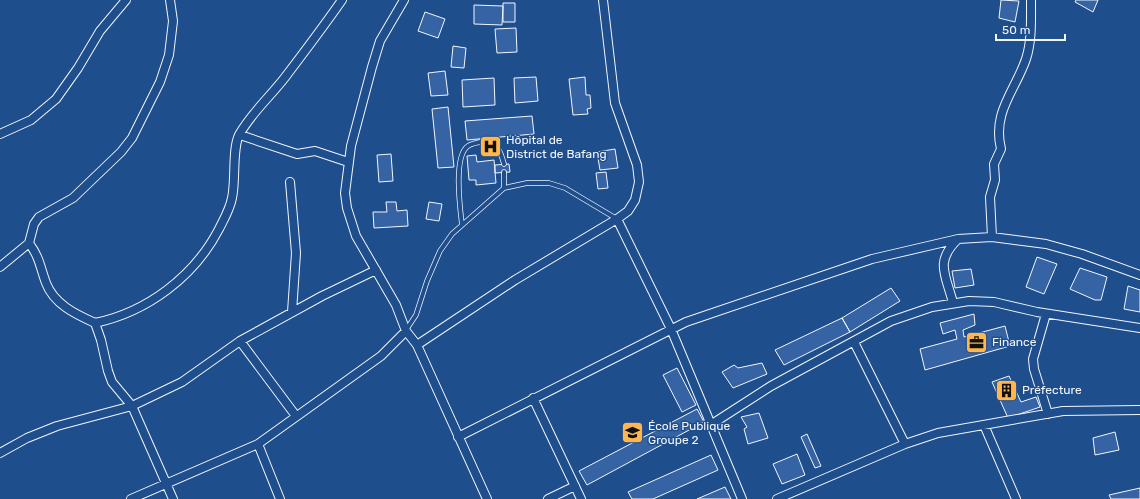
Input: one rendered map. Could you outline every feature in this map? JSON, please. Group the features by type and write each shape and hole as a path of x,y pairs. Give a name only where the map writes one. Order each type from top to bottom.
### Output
{"street":[{"path":"0,134 31,120 56,99 78,68 100,31 126,0"},
{"path":"0,267 29,243 34,224 39,217 73,198 121,152 141,123 160,82 169,55 172,21 170,0"},
{"path":"29,243 37,255 46,283 56,300 74,314 95,323 111,319 161,296 194,266 205,252 227,214 232,200 235,180 236,147 240,135 250,119 319,33 342,0"},
{"path":"404,0 393,15 380,41 351,146 346,180 347,208 356,236 396,305 406,330 417,345 487,499"},
{"path":"417,345 515,280 617,219 628,211 635,200 639,182 637,165 615,103 603,0"},
{"path":"992,237 990,197 995,180 994,164 1001,149 998,140 1000,121 1002,109 1026,59 1029,44 1031,0"},
{"path":"240,135 297,154 308,150 315,151 348,162"},
{"path":"290,182 296,253 292,312"},
{"path":"617,219 671,329 712,424 742,499"},
{"path":"458,437 671,329 696,318 872,259 958,239 992,237 1046,244 1082,254 1140,275"},
{"path":"953,303 943,267 944,257 949,248 958,239"},
{"path":"0,453 27,438 57,426 132,406 182,382 240,341 292,312 376,270"},
{"path":"712,424 771,386 891,321 932,307 953,303 994,302 1046,314 1140,328"},
{"path":"1046,314 1033,358 1034,368 1048,414"},
{"path":"95,323 112,382 132,406 173,499"},
{"path":"131,499 258,444 381,356 406,330"},
{"path":"240,341 296,416"},
{"path":"854,342 905,444"},
{"path":"533,398 581,499"},
{"path":"777,499 905,444 938,433 1063,411 1140,410"},
{"path":"984,425 1016,499"},
{"path":"258,444 280,499"},
{"path":"548,499 575,486"}],"lane":[{"path":"462,225 459,171 462,151 468,145 489,141 496,146 501,153 504,164"},
{"path":"504,172 504,188"},
{"path":"406,330 416,315 427,281 440,251 452,234 504,188 527,183 549,183 566,188 617,219"}],"building":[{"path":"1001,0 1019,1 1015,22 999,18"},
{"path":"1076,0 1098,0 1093,12 1075,2"},
{"path":"503,3 515,3 515,22 503,22"},
{"path":"474,5 503,6 502,25 474,24"},
{"path":"425,12 445,19 438,38 418,31"},
{"path":"516,28 517,52 497,53 495,29"},
{"path":"453,46 466,48 464,68 451,67"},
{"path":"445,71 448,95 431,96 428,73"},
{"path":"536,77 538,101 515,103 514,78"},
{"path":"585,77 586,95 590,95 591,108 587,109 588,114 573,115 569,79"},
{"path":"494,78 495,105 463,107 462,80"},
{"path":"448,107 454,167 438,168 432,109"},
{"path":"532,116 534,134 467,140 465,121"},
{"path":"615,149 618,168 600,170 597,152"},
{"path":"391,154 393,181 379,182 377,155"},
{"path":"476,155 477,162 494,160 496,183 476,185 476,180 469,180 467,156"},
{"path":"509,164 510,172 495,173 495,165"},
{"path":"606,172 608,188 598,189 596,173"},
{"path":"386,202 396,202 397,211 407,210 408,226 374,228 373,212 387,212"},
{"path":"429,202 442,204 439,221 426,219"},
{"path":"1037,257 1057,264 1044,294 1026,287"},
{"path":"1080,268 1107,277 1101,300 1095,300 1070,289"},
{"path":"971,269 974,285 955,288 952,271"},
{"path":"1128,286 1140,290 1140,312 1124,309"},
{"path":"891,288 900,301 850,332 842,318"},
{"name":"Finance","path":"974,314 975,325 963,330 964,337 1005,326 1010,346 925,370 920,349 957,339 955,330 943,334 940,323"},
{"path":"842,318 850,332 784,365 775,350"},
{"path":"762,363 767,374 733,388 722,372 734,365 738,368"},
{"path":"677,368 696,405 682,412 663,375"},
{"name":"Préfecture","path":"1009,376 1021,402 1036,397 1040,407 1008,418 992,382"},
{"path":"697,409 704,422 587,485 579,471"},
{"path":"759,413 768,438 748,444 744,429 747,427 741,417"},
{"path":"1115,432 1119,450 1095,455 1093,438"},
{"path":"807,434 821,466 815,468 801,437"},
{"path":"797,454 805,475 782,484 773,464"},
{"path":"711,455 718,470 653,499 632,499 628,492"},
{"path":"725,487 731,499 697,499"},
{"path":"1140,488 1140,499 1111,499 1109,495"}],"place":[{"name":"Hôpital de District de Bafang","path":"490,147"},
{"name":"Finance","path":"977,342"},
{"name":"Préfecture","path":"1006,390"},
{"name":"École Publique Groupe 2","path":"632,433"}]}
